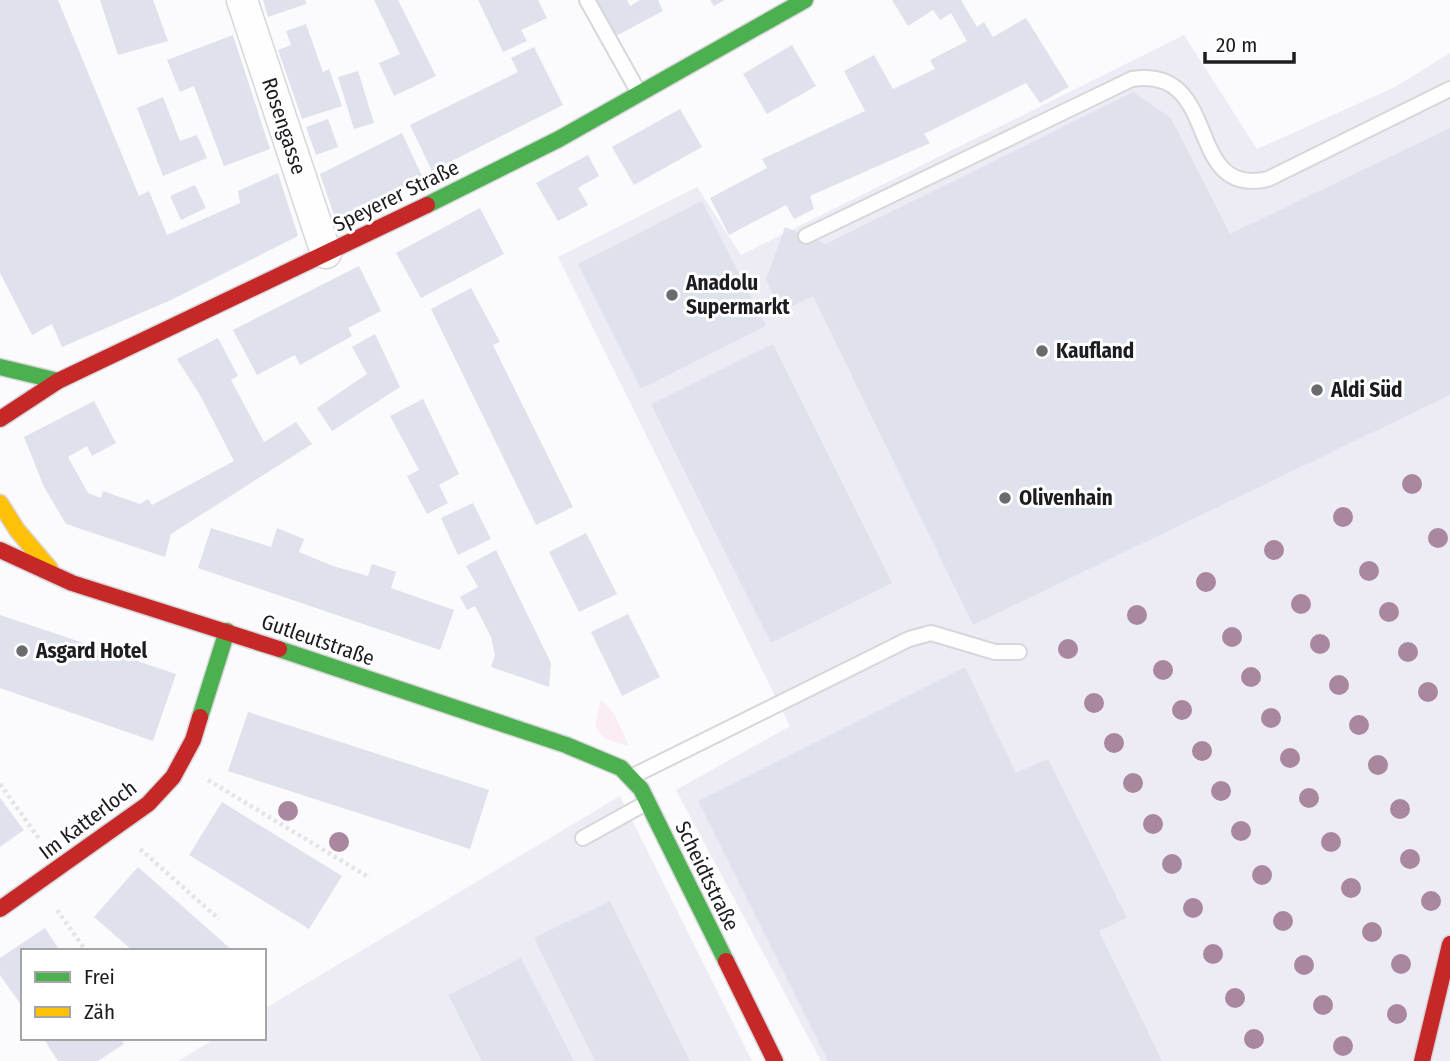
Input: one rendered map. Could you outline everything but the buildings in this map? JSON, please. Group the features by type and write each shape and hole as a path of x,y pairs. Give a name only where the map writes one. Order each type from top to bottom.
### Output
{"street":[{"name":"Rosengasse","path":"242,0 326,253"},
{"name":"Speyerer Straße","path":"0,419 58,382 368,235 640,95 805,0"},
{"path":"0,367 58,382"},
{"path":"0,503 17,530 56,576"},
{"name":"Gutleutstraße","path":"2,552 56,576 566,745"},
{"name":"Im Katterloch","path":"0,909 61,869 148,804 179,766 192,740 226,631"},
{"name":"Scheidtstraße","path":"566,745 621,768 632,777 648,803 775,1061"},
{"path":"1422,1061 1450,944"}],"lane":[{"path":"587,0 640,95"},
{"path":"806,236 1132,79 1151,76 1167,81 1182,93 1221,169 1236,181 1250,183 1268,179 1450,89"},
{"path":"632,777 909,639 931,633 995,652 1019,652"},
{"path":"583,838 648,803"}],"path":[{"path":"179,766 370,878"},
{"path":"0,783 61,869"},
{"path":"116,828 219,919"},
{"path":"45,917 56,909 85,949"}],"shaded area":[{"path":"1184,35 1257,149 1395,87 1450,53 1450,1061 821,1061 676,790 790,726 558,257 697,187 741,255"},
{"path":"601,699 615,715 629,746 605,739 595,726"},
{"path":"620,796 752,1061 178,1061 213,1040 266,1040 266,1008"}],"traffic: fast":[{"path":"427,205 559,139 805,0"},
{"path":"0,367 58,381"},
{"path":"200,717 227,631"},
{"path":"279,649 566,745 621,768 641,789 726,961"}],"traffic: slow":[{"path":"0,503 17,530 50,569"}],"traffic: jam":[{"path":"0,419 58,381 427,205"},
{"path":"0,550 72,583 279,649"},
{"path":"0,909 148,804 173,777 193,740 200,717"},
{"path":"1422,1061 1450,944"},
{"path":"726,961 775,1061"}],"place":[{"name":"Anadolu Supermarkt","path":"672,295"},
{"name":"Kaufland","path":"1042,351"},
{"name":"Aldi Süd","path":"1317,390"},
{"name":"Olivenhain","path":"1005,498"},
{"name":"Asgard Hotel","path":"22,651"}]}
